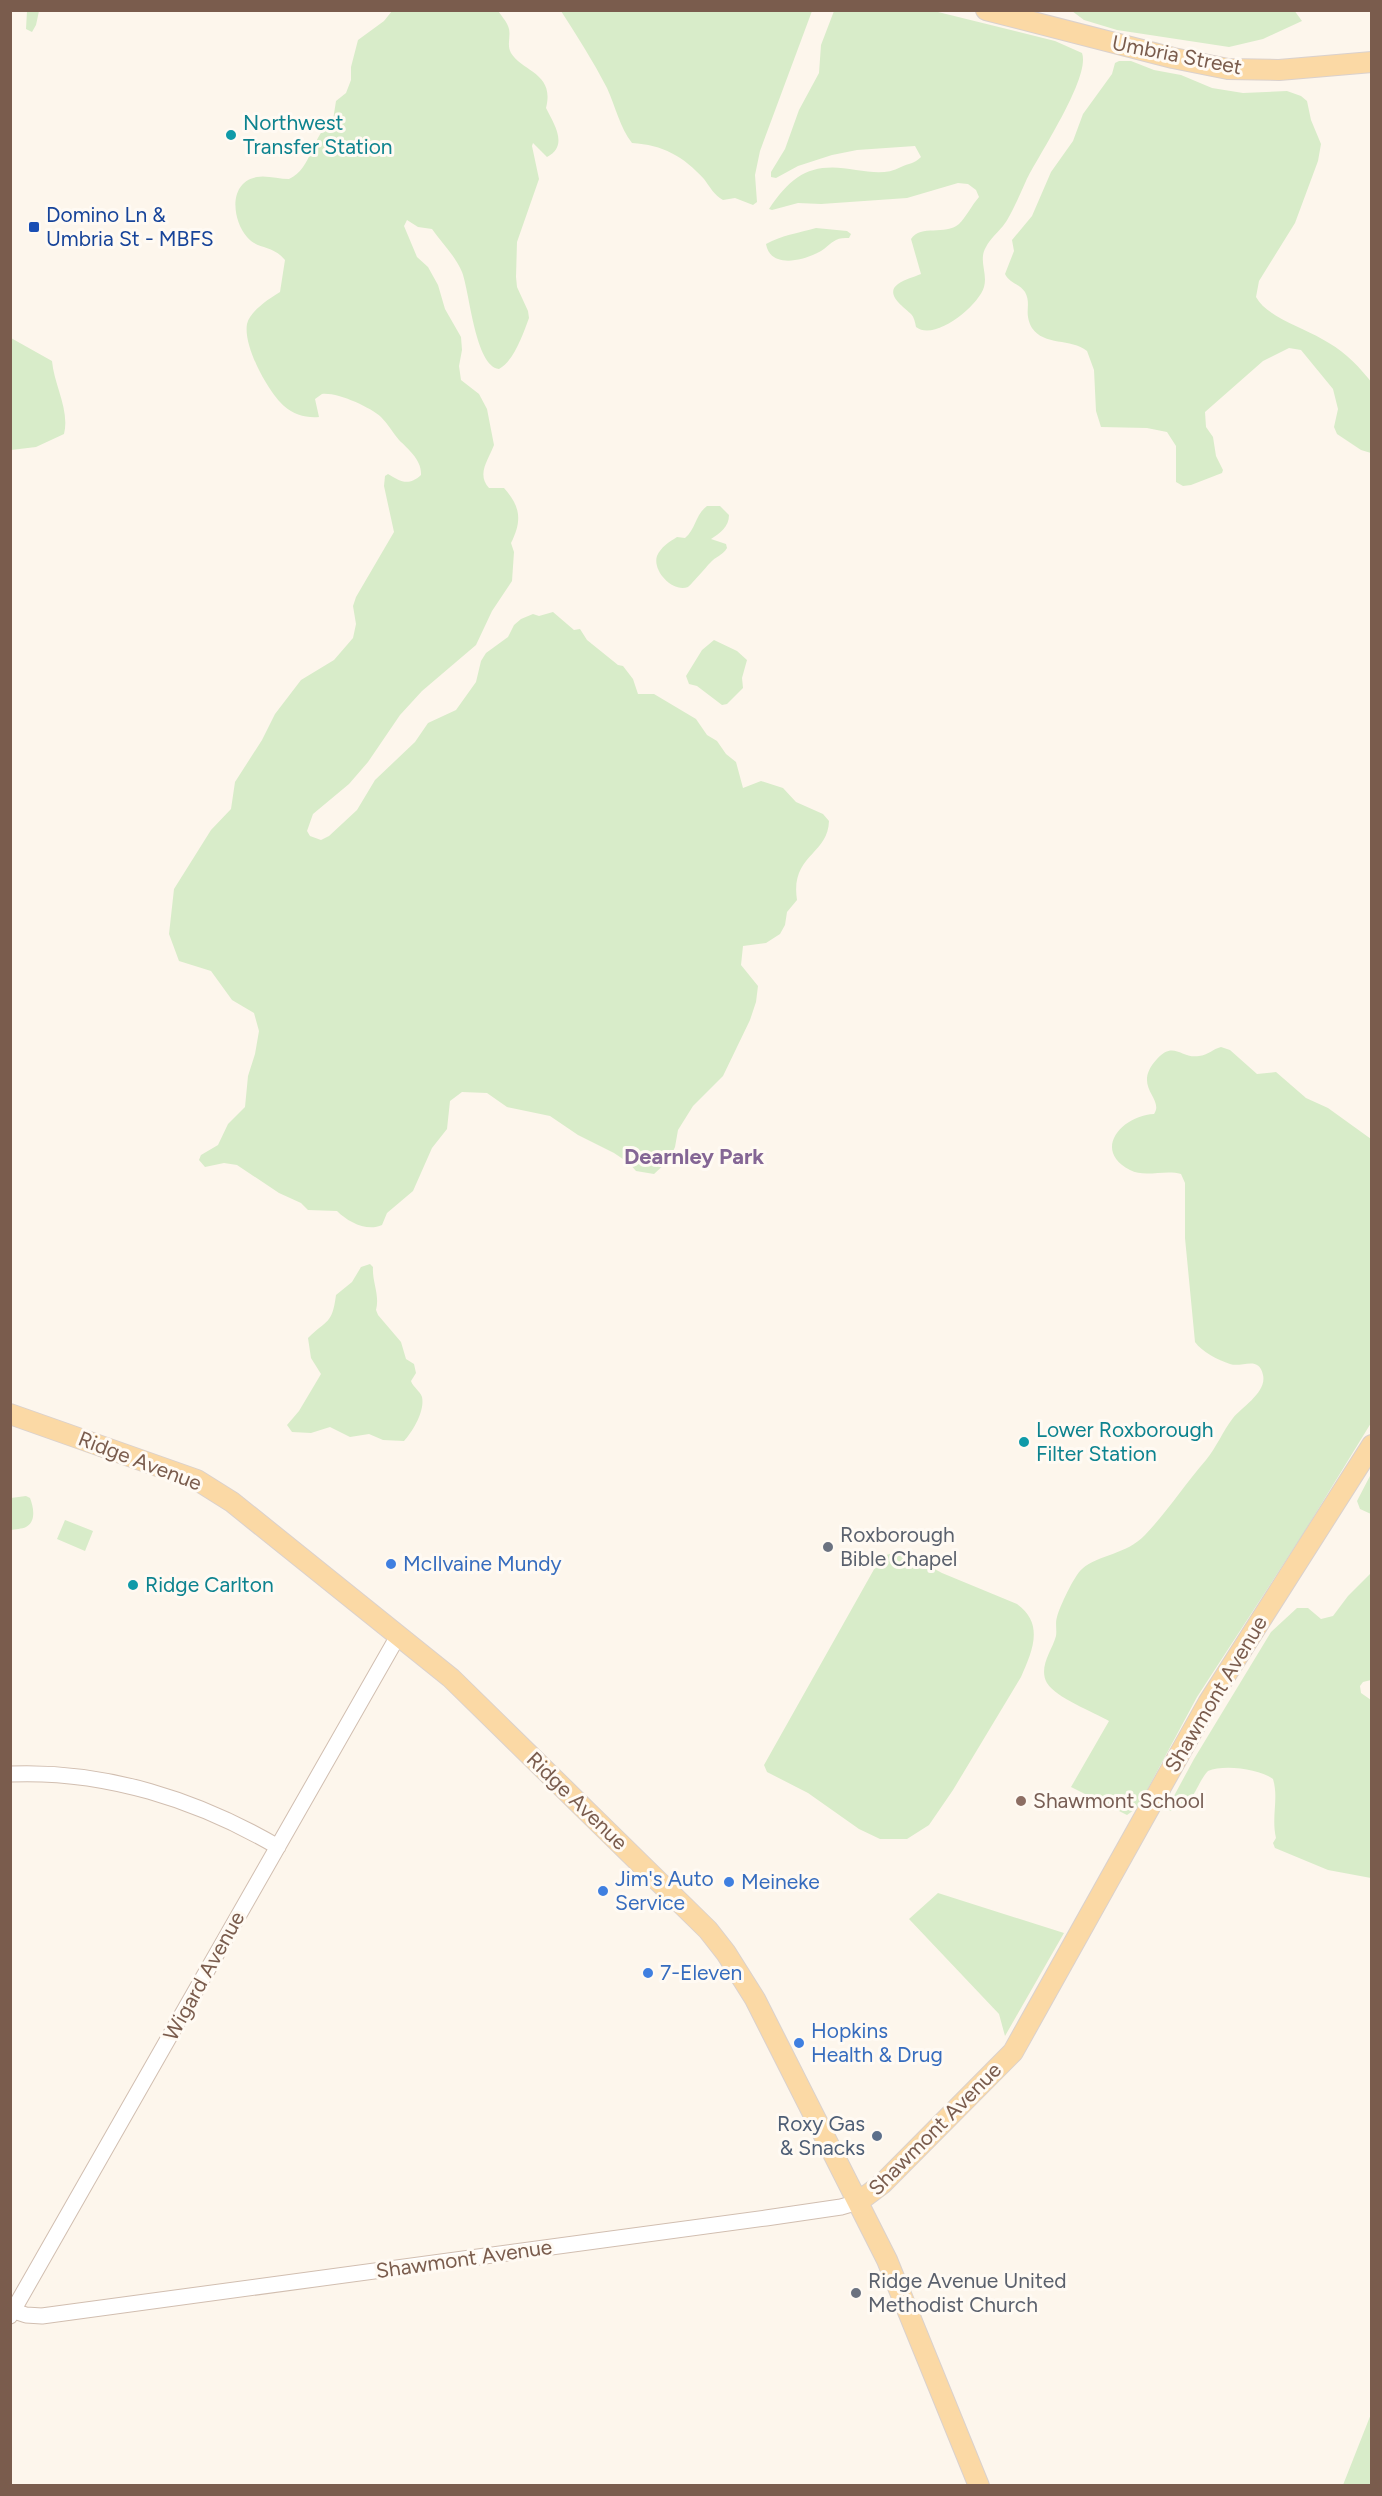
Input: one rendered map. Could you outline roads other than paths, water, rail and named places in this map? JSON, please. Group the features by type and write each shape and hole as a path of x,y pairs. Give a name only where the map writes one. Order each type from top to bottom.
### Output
{"main road":[{"name":"Umbria Street","path":"986,10 1167,56 1228,69 1280,70 1371,62"},
{"name":"Ridge Avenue","path":"10,1414 117,1450 206,1485 250,1516 451,1678 678,1899 718,1942 759,2007 903,2295 979,2486"},
{"name":"Shawmont Avenue","path":"858,2202 878,2188 1013,2052 1208,1703 1371,1445"}],"street":[{"name":"Wigard Avenue","path":"12,2313 398,1636"},
{"path":"10,1774 37,1774 96,1780 169,1796 220,1816 278,1847"},
{"name":"Shawmont Avenue","path":"12,2313 33,2316 54,2314 743,2221 841,2207 858,2202"}],"place":[{"name":"Northwest Transfer Station","path":"231,135"},
{"name":"Domino Ln & Umbria St - MBFS","path":"34,227"},
{"name":"Lower Roxborough Filter Station","path":"1024,1442"},
{"name":"Roxborough Bible Chapel","path":"828,1547"},
{"name":"McIlvaine Mundy","path":"391,1564"},
{"name":"Ridge Carlton","path":"133,1585"},
{"name":"Shawmont School","path":"1021,1801"},
{"name":"Meineke","path":"729,1882"},
{"name":"Jim's Auto Service","path":"603,1891"},
{"name":"7-Eleven","path":"648,1973"},
{"name":"Hopkins Health & Drug","path":"799,2043"},
{"name":"Roxy Gas & Snacks","path":"877,2136"},
{"name":"Ridge Avenue United Methodist Church","path":"856,2293"}],"district":[{"name":"Dearnley Park","path":"694,1156"}]}
